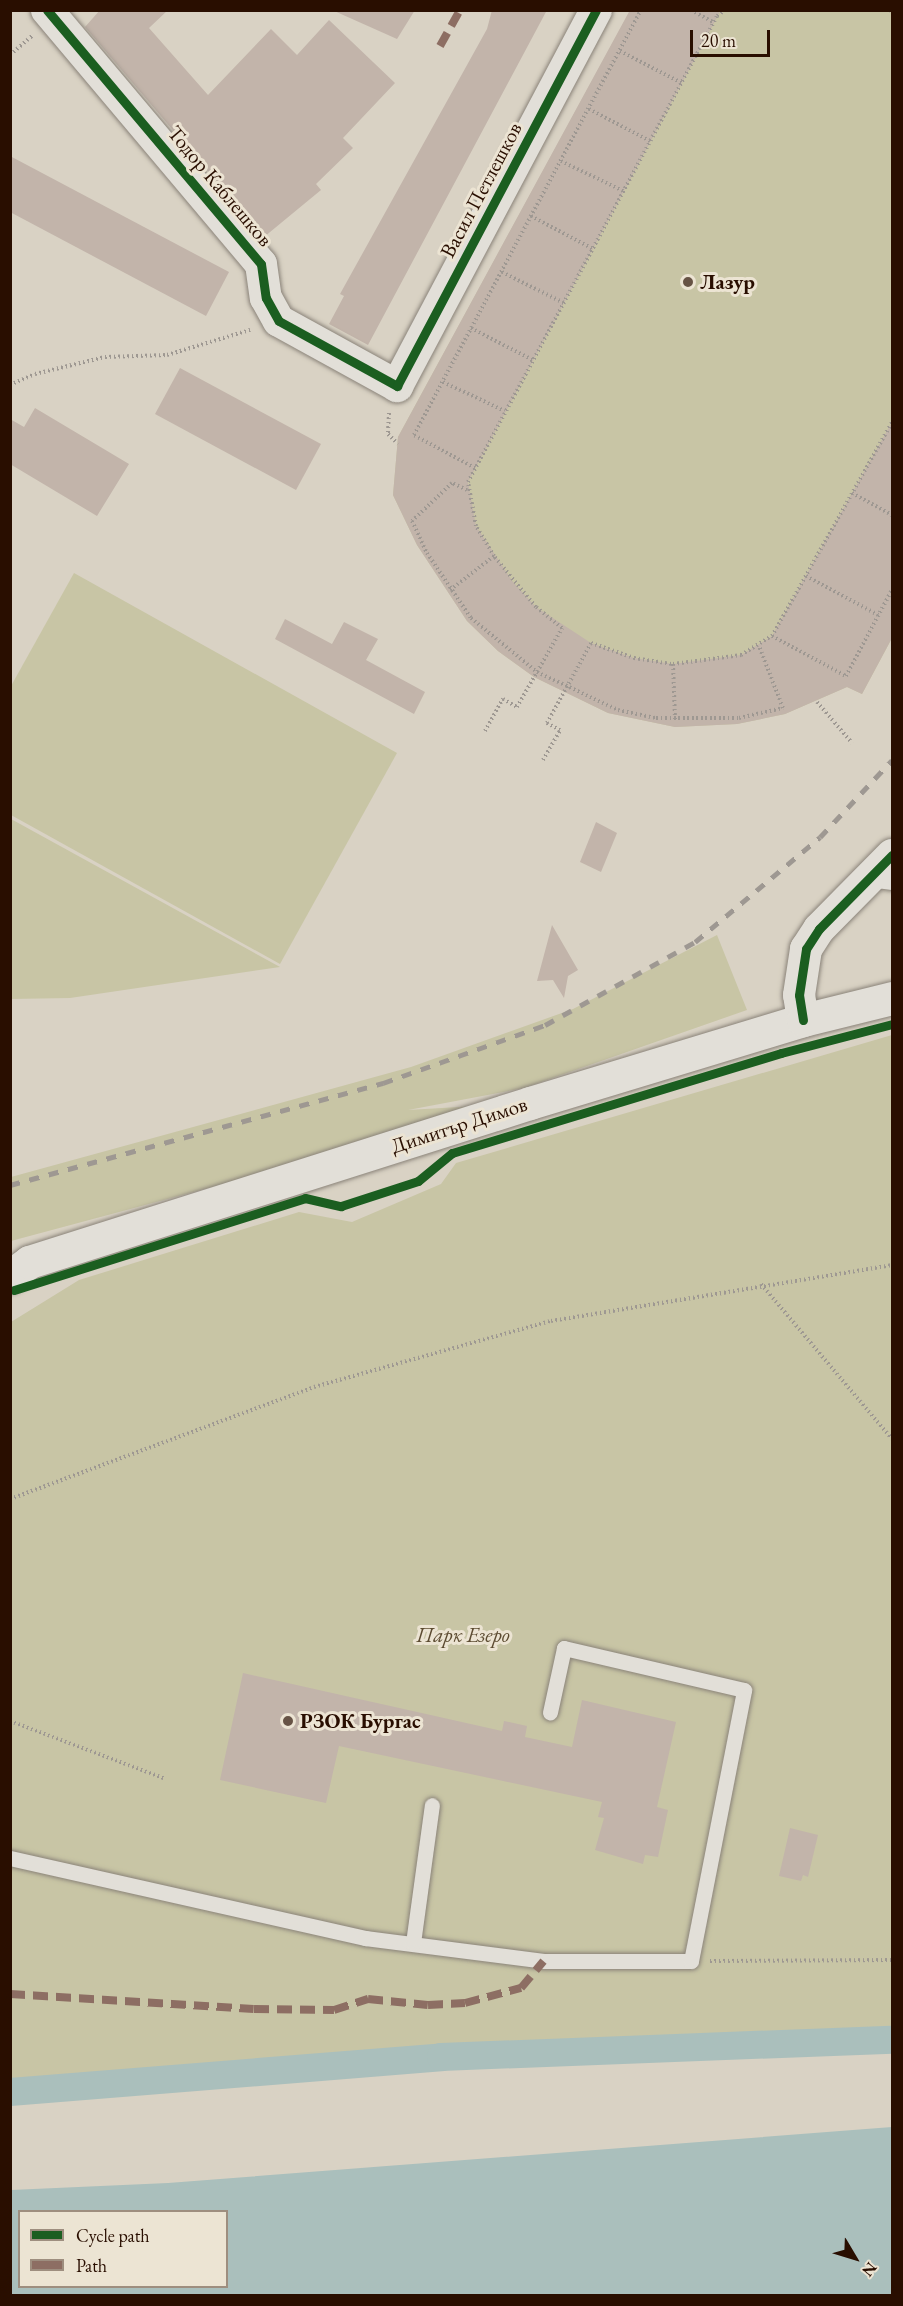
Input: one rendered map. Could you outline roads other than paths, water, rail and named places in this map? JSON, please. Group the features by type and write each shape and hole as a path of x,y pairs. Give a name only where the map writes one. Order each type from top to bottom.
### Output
{"main road":[{"name":"Димитър Димов","path":"17,1264 803,1020 892,998"}],"street":[{"name":"Васил Петлешков","path":"279,321 397,386 596,10"},
{"name":"Тодор Каблешков","path":"54,13 261,264 266,298 279,321"},
{"path":"803,1020 799,994 806,949 819,929 881,880 892,855"}],"lane":[{"path":"10,1293 27,1280 17,1264"},
{"path":"10,1858 365,1938 544,1961 691,1961 744,1690 564,1648 550,1712"},
{"path":"413,1943 432,1805"}],"waterway":[{"path":"10,2092 441,2057 892,2040"}],"railway":[{"path":"10,1185 383,1083 545,1025 695,942 820,837 892,760"}],"place":[{"name":"Лазур","path":"688,282"},
{"name":"РЗОК Бургас","path":"288,1721"}],"park label":[{"name":"Парк Езеро","path":"463,1635"}]}
